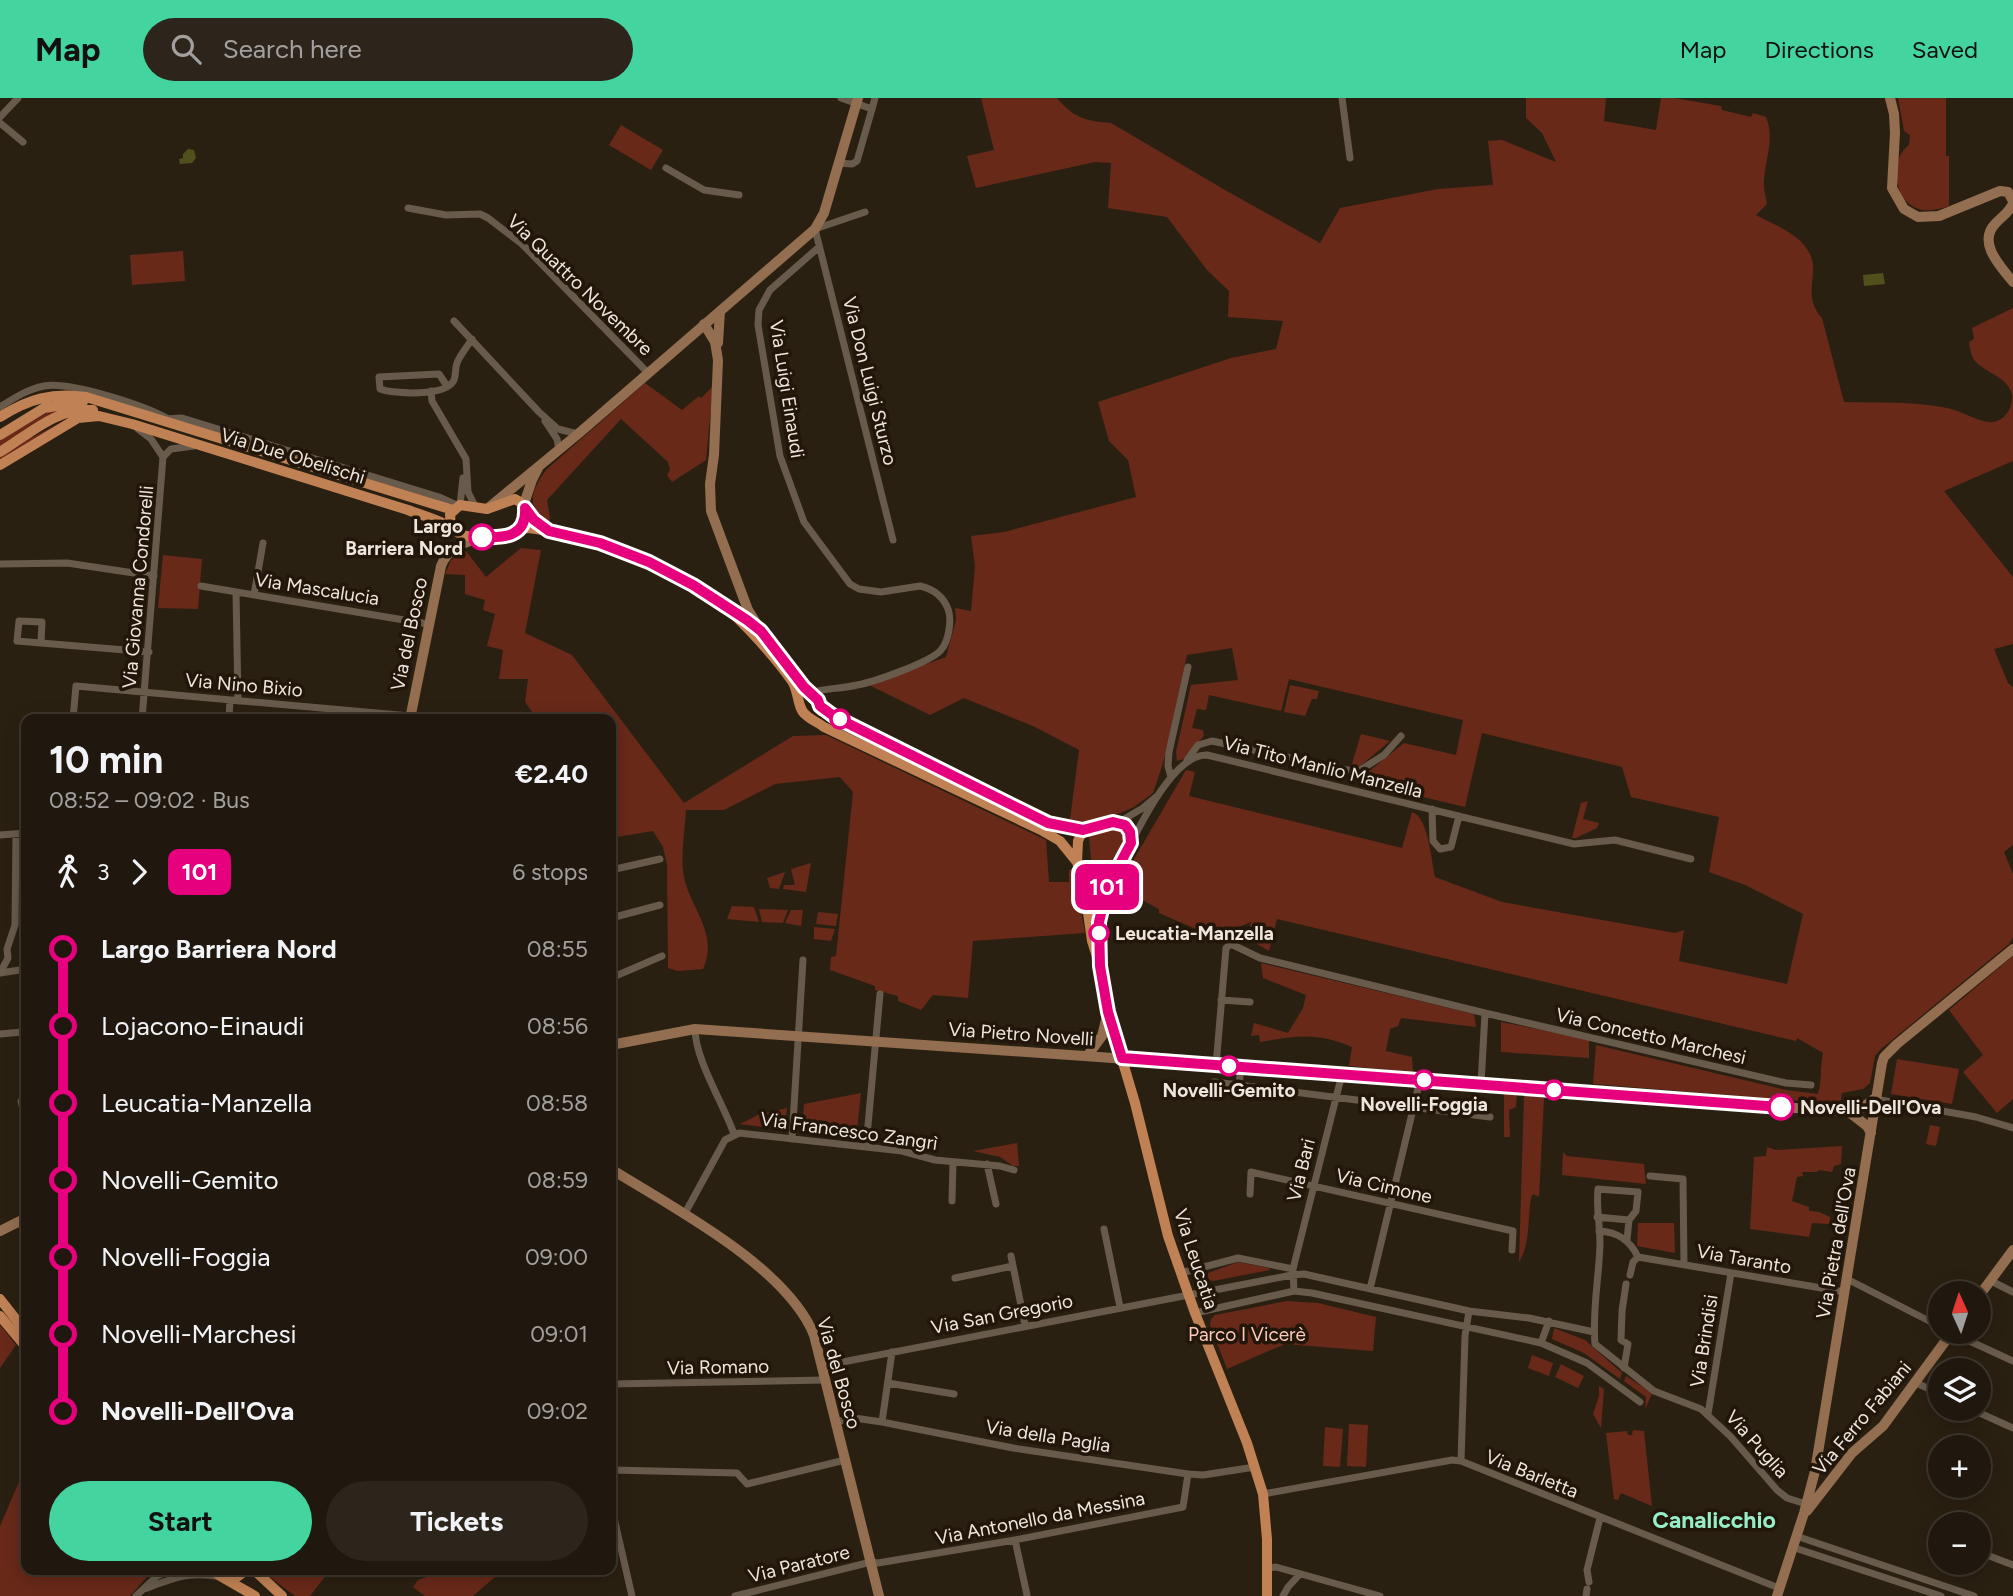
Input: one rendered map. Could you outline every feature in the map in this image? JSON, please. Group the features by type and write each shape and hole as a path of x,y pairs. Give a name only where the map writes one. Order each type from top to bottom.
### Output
{"main road":[{"path":"1890,98 1895,126 1891,181 1894,194 1904,209 1912,215 1927,218 1939,216 2000,191 2008,192 2013,202 2009,211 1993,226 1988,240 1990,250 2013,282"},
{"path":"482,508 539,467 815,229 824,213 857,100"},
{"path":"720,311 714,456 710,484 711,511 748,610 804,695 800,709 824,727 1041,830 1060,841 1077,862"},
{"path":"704,324 715,342 718,360"},
{"path":"0,417 31,400 68,395 96,400 153,419"},
{"path":"0,435 51,405 71,402 96,403 186,429 255,445 457,507 482,508 515,499 525,506 534,520 549,531"},
{"name":"Via Due Obelischi","path":"0,452 62,415 77,410 96,410 132,424 408,510 461,534 482,537"},
{"name":"Via Due Obelischi","path":"0,465 78,418 99,416 132,424"},
{"path":"482,537 507,537 520,528 524,520 531,480 539,467"},
{"path":"446,525 450,514 457,507"},
{"path":"520,528 549,531 600,543 649,562 693,585 761,631"},
{"name":"Via del Bosco","path":"411,714 444,559 461,544 482,537"},
{"path":"726,607 763,645 804,695 818,700 820,715 812,718"},
{"path":"820,706 835,717 1048,823 1083,830 1119,822 1128,828 1131,843"},
{"path":"1077,862 1077,841 1083,830"},
{"name":"Via Leucatia","path":"1100,966 1099,922 1107,888 1131,843"},
{"name":"Via Leucatia","path":"1077,862 1084,885 1108,1012 1168,1236 1263,1494 1267,1596"},
{"path":"1084,885 1095,893 1107,888"},
{"name":"Via Pietra dell'Ova","path":"1778,1592 1805,1509 1817,1493 1844,1292 1882,1063 1888,1053 2013,949"},
{"path":"1088,1055 1102,1036 1108,1012"},
{"name":"Via Pietro Novelli","path":"616,1044 695,1029 1088,1055 1849,1112"},
{"path":"1849,1112 1862,1108 1874,1099"},
{"path":"1849,1112 1867,1126 1871,1133"},
{"name":"Via del Bosco","path":"616,1172 744,1255 795,1302 807,1317 822,1366 879,1596"},
{"path":"2,1226 21,1220"},
{"path":"1991,1281 2013,1251"},
{"path":"0,1298 21,1325"},
{"path":"0,1316 21,1341"},
{"name":"Via Ferro Fabiani","path":"1817,1493 1852,1453 1883,1426 1943,1344"},
{"path":"220,1575 256,1596"},
{"path":"224,1578 240,1575"},
{"path":"259,1575 282,1596"}],"street":[{"path":"0,117 18,98"},
{"path":"841,98 857,100 872,109"},
{"path":"838,163 857,162 875,98"},
{"path":"1342,98 1350,158"},
{"path":"0,123 23,142"},
{"path":"666,168 704,190 739,195"},
{"name":"Via Quattro Novembre","path":"408,208 446,215 480,214 488,218 522,244 648,373"},
{"path":"815,229 864,212"},
{"name":"Via Don Luigi Sturzo","path":"815,229 893,540"},
{"name":"Via Luigi Einaudi","path":"804,695 876,680 935,655 942,649 949,624 949,611 945,602 928,588 920,586 869,592 850,584 804,522 780,456 758,325 759,310 769,290 819,247"},
{"path":"454,321 539,412 558,429 578,434"},
{"path":"447,386 439,374 379,377 380,389 391,393 431,391 447,386 454,380 457,363 472,339"},
{"path":"0,407 34,388 58,385 155,411 186,429"},
{"path":"431,391 432,401 466,459 468,492 482,508"},
{"path":"539,412 557,439 559,449"},
{"path":"153,419 182,418 255,445"},
{"path":"132,424 151,439 163,457 175,447 202,446"},
{"path":"454,440 463,461 463,484 457,507"},
{"name":"Via Giovanna Condorelli","path":"143,714 163,457"},
{"path":"254,595 262,543"},
{"path":"0,564 67,563 154,576"},
{"name":"Via Mascalucia","path":"201,586 428,624"},
{"path":"230,714 234,700 236,592"},
{"path":"41,642 42,622 19,621 17,641 149,652"},
{"path":"1131,843 1171,777 1168,766 1169,752 1188,667"},
{"name":"Via Nino Bixio","path":"73,714 76,686 371,714"},
{"name":"Via Tito Manlio Manzella","path":"1207,755 1209,748 1217,741 1357,772 1384,755 1401,736"},
{"path":"1185,764 1198,745 1217,741"},
{"name":"Via Tito Manlio Manzella","path":"1171,777 1197,756 1207,755 1574,844 1615,841 1690,859"},
{"path":"1119,822 1143,808 1161,792"},
{"name":"Via Tito Manlio Manzella","path":"1432,809 1433,841 1440,849 1451,847 1459,816"},
{"path":"0,973 8,958 7,950 15,925 16,834"},
{"path":"0,835 21,834"},
{"path":"616,869 660,859"},
{"path":"616,917 660,905"},
{"path":"0,936 12,935"},
{"name":"Via Concetto Marchesi","path":"1221,1000 1226,948 1231,944 1260,958 1485,1013 1786,1083 1811,1085"},
{"path":"616,976 662,956"},
{"path":"792,1139 803,960"},
{"path":"0,973 21,970"},
{"path":"866,1147 880,994"},
{"path":"1216,1066 1221,1000 1250,1002"},
{"path":"1481,1084 1485,1013"},
{"path":"695,1029 695,1043 734,1134"},
{"path":"0,1034 21,1032"},
{"path":"1239,1085 1241,1067"},
{"name":"Via Bari","path":"1293,1272 1342,1074"},
{"path":"1370,1289 1420,1080"},
{"path":"1214,1082 1490,1117"},
{"path":"1874,1099 1976,1117 2013,1128"},
{"name":"Via Francesco Zangrì","path":"684,1215 725,1140 734,1134 746,1132 866,1147 953,1162 987,1164 1014,1170"},
{"name":"Via Francesco Zangrì","path":"952,1201 953,1162"},
{"path":"987,1164 996,1204"},
{"name":"Via Cimone","path":"1250,1194 1251,1172 1513,1231 1512,1250"},
{"path":"1650,1176 1683,1179 1684,1264"},
{"path":"1181,1273 1238,1258 1469,1311 1549,1321 1594,1332 1599,1231 1596,1206 1598,1189 1638,1192 1636,1211 1629,1220 1627,1240"},
{"path":"1597,1217 1629,1220"},
{"path":"1104,1229 1120,1307"},
{"path":"1599,1231 1614,1233 1627,1240 1638,1256 1633,1262 1630,1275"},
{"path":"1011,1256 1025,1325"},
{"name":"Via Taranto","path":"1638,1256 1844,1292"},
{"path":"955,1278 1013,1266"},
{"path":"1293,1272 1294,1291"},
{"path":"1188,1294 1293,1272"},
{"name":"Via Brindisi","path":"1708,1414 1731,1273"},
{"path":"1847,1279 1928,1320"},
{"path":"1992,1282 2013,1292"},
{"path":"1624,1368 1628,1344 1622,1340 1626,1284"},
{"path":"1195,1313 1294,1291 1312,1293 1541,1343 1587,1363 1640,1402"},
{"name":"Via San Gregorio","path":"822,1366 1188,1294"},
{"path":"1461,1461 1469,1311"},
{"path":"1541,1343 1549,1321"},
{"name":"Via Puglia","path":"1594,1332 1597,1347 1654,1391 1708,1414 1749,1456 1777,1490 1805,1509"},
{"path":"1977,1344 2013,1361"},
{"path":"882,1422 892,1352"},
{"name":"Via Romano","path":"616,1384 825,1380"},
{"path":"888,1383 954,1394"},
{"path":"1916,1383 1928,1388"},
{"name":"Via della Paglia","path":"836,1422 854,1418 882,1422 1013,1448 1188,1474 1203,1475 1255,1467"},
{"path":"1991,1419 2013,1429"},
{"path":"616,1470 737,1473 747,1484 845,1460"},
{"name":"Via Barletta","path":"1263,1494 1452,1460 1461,1461 1778,1592"},
{"name":"Via Antonello da Messina","path":"871,1562 1015,1540 1183,1507 1188,1474"},
{"path":"1587,1589 1587,1570 1600,1518"},
{"path":"616,1527 632,1596"},
{"path":"1015,1540 1027,1595"},
{"path":"1794,1542 1941,1596"},
{"path":"1794,1542 1973,1596"},
{"path":"1991,1556 2013,1564"},
{"name":"Via Paratore","path":"736,1596 871,1562"},
{"path":"1266,1568 1276,1567 1380,1596"},
{"path":"1283,1596 1300,1574"},
{"path":"136,1596 159,1575"},
{"path":"144,1589 183,1575"},
{"path":"206,1575 224,1578"}],"green space":[{"path":"981,98 1057,98 1075,114 1094,121 1111,123 1320,243 1340,208 1438,189 1493,185 1488,141 1502,140 1556,162 1542,133 1526,118 1526,98 1606,98 1604,121 1656,130 1661,98 1721,106 1722,110 1751,117 1753,113 1766,117 1770,133 1764,184 1767,204 1756,215 1794,236 1810,254 1813,262 1813,301 1822,318 1844,402 1922,404 1952,409 1989,422 2002,419 2010,408 2012,394 2006,383 1974,360 1969,342 1974,339 1972,328 2013,308 2013,461 1944,491 2013,577 2013,644 1994,649 2008,683 2013,687 2013,845 2004,852 2013,874 2013,937 2009,944 1881,1049 1875,1056 1870,1083 1863,1089 1842,1093 1840,1104 1593,1084 1596,1045 1786,1090 1818,1094 1823,1053 1797,1038 1796,1041 1277,919 1269,951 1247,938 1251,922 1227,932 1219,939 1159,913 1159,909 1127,892 1133,875 1127,871 1186,770 1195,772 1189,796 1402,848 1412,812 1418,816 1426,831 1435,877 1502,902 1675,933 1684,930 1679,961 1787,984 1803,914 1745,885 1709,872 1719,817 1631,797 1622,767 1482,733 1465,807 1373,785 1364,780 1367,773 1404,743 1456,755 1463,720 1289,679 1281,711 1209,695 1206,710 1197,709 1192,728 1203,730 1204,736 1183,759 1177,761 1176,752 1191,685 1238,680 1232,648 1187,655 1167,751 1153,793 1134,807 1120,813 1088,822 1070,820 1079,750 1035,727 964,698 930,715 869,685 946,657 956,620 955,608 971,611 975,566 971,536 1004,532 1136,497 1128,460 1109,441 1098,402 1231,358 1276,349 1283,321 1228,317 1229,291 1207,270 1167,217 1108,208 1111,163 1095,162 976,188 967,156 994,150"},
{"path":"1898,98 1946,98 1949,206 1924,210 1908,203 1902,196 1896,168 1898,159 1909,145 1910,135 1904,131"},
{"path":"621,125 663,150 651,170 609,145"},
{"path":"183,251 185,281 132,285 130,255"},
{"path":"645,383 682,410 699,396 701,398 713,386 706,460 672,482 667,475 670,470 668,462 621,419 547,500 549,523 541,517 533,504 534,491 546,470"},
{"path":"68,407 29,431 33,437 71,417 0,461 0,439 50,411"},
{"path":"521,548 541,550 525,633 572,655 684,803 793,736 826,735 1046,840 1049,882 1069,882 1069,870 1073,869 1085,933 973,941 968,998 933,995 921,1010 898,1001 898,996 875,990 875,986 830,970 831,957 836,956 853,792 840,777 775,784 724,810 686,810 683,871 705,931 707,955 703,969 678,971 668,968 667,865 663,847 653,831 616,837 616,714 533,714 525,702 528,679 499,679 503,650 487,646 495,614 483,610 485,600 465,594 465,575 445,574 451,560 466,551 486,577"},
{"path":"163,555 202,559 198,609 158,608"},
{"path":"1290,685 1319,691 1317,699 1312,699 1305,716 1284,712"},
{"path":"1361,734 1390,741 1359,767 1351,767"},
{"path":"1588,801 1583,819 1599,823 1597,828 1572,838 1581,803"},
{"path":"1117,829 1123,834 1123,841 1107,873 1092,871 1089,836"},
{"path":"811,863 806,892 783,889 784,885 795,885 791,869"},
{"path":"785,872 779,889 770,888 767,878"},
{"path":"732,906 754,907 759,922 727,919"},
{"path":"759,909 788,910 783,923 762,922"},
{"path":"791,910 803,910 801,926 785,923"},
{"path":"818,912 838,914 836,926 816,924"},
{"path":"814,927 835,929 831,941 814,939"},
{"path":"2013,956 2013,1099 1997,1113 1963,1072 1983,1055 1949,1010"},
{"path":"1261,963 1474,1014 1476,1027 1401,1018 1398,1026 1390,1029 1386,1051 1412,1057 1413,1072 1349,1066 1352,1047 1328,1039 1296,1037 1260,1042 1259,1035 1251,1036 1254,1023 1288,1033 1303,1008 1306,995 1263,978"},
{"path":"1501,1022 1589,1039 1589,1058 1501,1052"},
{"path":"1897,1059 1959,1069 1952,1104 1891,1094"},
{"path":"861,1093 856,1140 802,1132 804,1104"},
{"path":"1504,1094 1517,1094 1516,1107 1509,1110 1510,1137 1504,1137"},
{"path":"1524,1095 1544,1098 1539,1197 1533,1194 1531,1198 1527,1239 1519,1262"},
{"path":"787,1108 784,1130 740,1124 760,1114"},
{"path":"1930,1125 1940,1127 1936,1146 1926,1144"},
{"path":"1017,1143 1019,1166 1013,1166 1000,1157 973,1151"},
{"path":"1842,1146 1841,1164 1834,1166 1832,1172 1802,1172 1803,1176 1797,1177 1792,1201 1809,1207 1809,1211 1830,1217 1830,1224 1812,1223 1809,1237 1750,1229 1754,1157 1766,1156 1767,1147 1776,1150"},
{"path":"1563,1152 1567,1156 1644,1164 1646,1184 1562,1175"},
{"path":"1638,1223 1674,1223 1675,1253 1637,1246"},
{"path":"1238,1262 1270,1270 1213,1281 1200,1278 1200,1276"},
{"name":"Parco I Vicerè","path":"1287,1301 1318,1303 1376,1317 1373,1351 1285,1344 1227,1369 1210,1325 1211,1319 1215,1315"},
{"path":"0,1325 16,1345 0,1368"},
{"path":"1554,1328 1585,1340 1622,1373 1620,1379 1584,1353 1552,1339"},
{"path":"1532,1355 1553,1363 1549,1376 1528,1368"},
{"path":"1561,1364 1584,1376 1578,1388 1555,1377"},
{"path":"1626,1376 1652,1393 1645,1410 1646,1397 1624,1381"},
{"path":"1599,1386 1604,1389 1601,1428 1593,1414"},
{"path":"1349,1424 1368,1425 1366,1467 1347,1466"},
{"path":"1325,1427 1343,1429 1340,1467 1323,1466"},
{"path":"1633,1430 1644,1431 1652,1506 1621,1493 1618,1500 1614,1499 1606,1433 1627,1431 1628,1435 1632,1435"},
{"path":"21,1477 21,1575 149,1575 130,1596 0,1596 0,1526"},
{"path":"268,1575 326,1575 310,1596 295,1596"},
{"path":"432,1575 497,1575 473,1596 425,1596 413,1587 418,1580"}],"shaded area":[{"path":"188,149 194,150 196,158 192,163 180,164 179,159 183,158"},
{"path":"1883,273 1885,284 1864,286 1863,275"}],"bus line":[{"name":"101","path":"482,537 502,538 515,534 524,520 525,508 534,520 549,531 600,543 649,562 693,585 761,631 809,693 818,700 820,706 835,717 1048,823 1083,830 1113,822 1125,825 1132,837 1131,843 1107,888 1099,922 1100,966 1108,1012 1122,1058 1781,1107"}],"place":[{"name":"Largo Barriera Nord","path":"482,537"},
{"name":"Leucatia-Manzella","path":"1099,933"},
{"name":"Novelli-Gemito","path":"1229,1066"},
{"name":"Novelli-Foggia","path":"1424,1080"},
{"name":"Novelli-Dell'Ova","path":"1781,1107"}],"district":[{"name":"Canalicchio","path":"1714,1520"}]}
